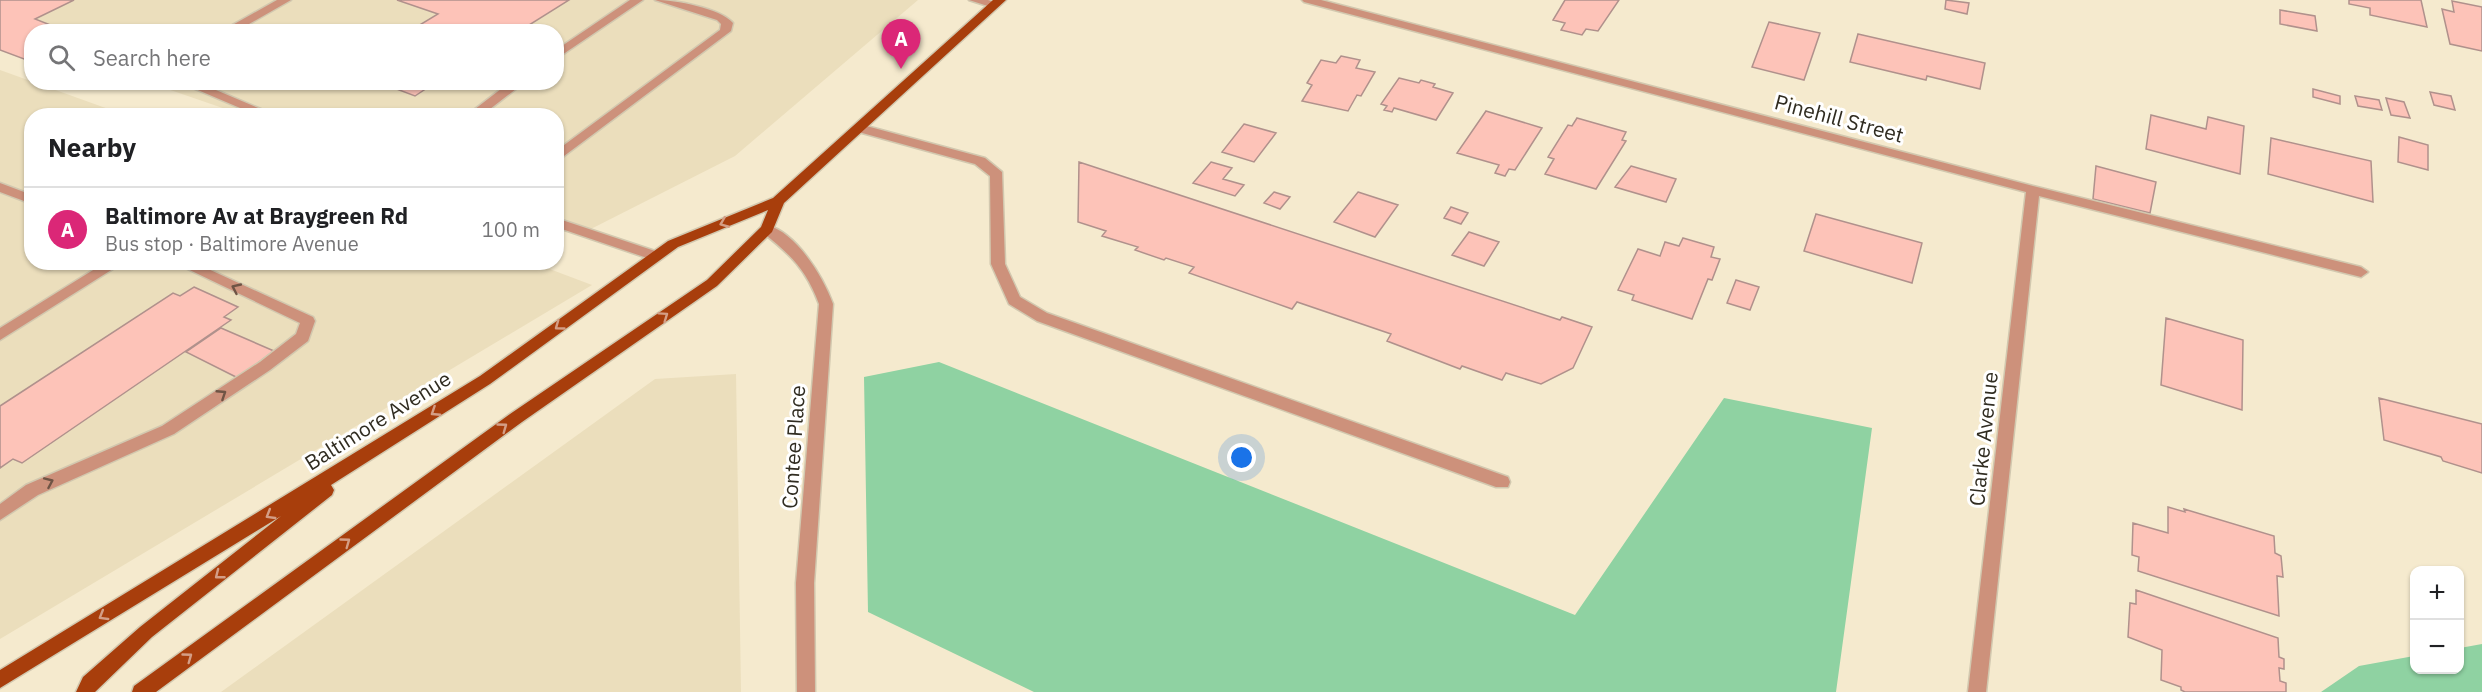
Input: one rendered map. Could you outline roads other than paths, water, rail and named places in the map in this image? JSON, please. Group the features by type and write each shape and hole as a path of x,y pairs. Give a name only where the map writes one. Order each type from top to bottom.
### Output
{"main road":[{"name":"Baltimore Avenue","path":"0,680 380,447 484,380 673,244 778,201 997,3"},
{"name":"Baltimore Avenue","path":"141,692 516,418 712,283 767,229 778,201"},
{"path":"85,692 90,683 146,632 380,447"}],"street":[{"path":"240,24 285,0"},
{"path":"564,50 637,0"},
{"path":"564,152 725,32 727,23 721,18 661,0"},
{"path":"975,0 997,3"},
{"name":"Pinehill Street","path":"1308,0 2033,190 2361,272"},
{"path":"205,90 251,108"},
{"path":"483,108 508,90"},
{"path":"858,128 980,161 997,175 998,264 1014,300 1042,317 1502,482"},
{"path":"0,187 24,197"},
{"name":"Clarke Avenue","path":"1977,692 2033,190"},
{"path":"564,225 656,256"},
{"name":"Contee Place","path":"767,229 799,255 816,276 826,304 805,583 806,692"},
{"path":"0,334 104,270"},
{"path":"0,513 32,490 168,430 265,366 303,337 308,321 197,270"}],"place":[{"name":"Baltimore Av at Braygreen Rd","path":"901,69"}]}
